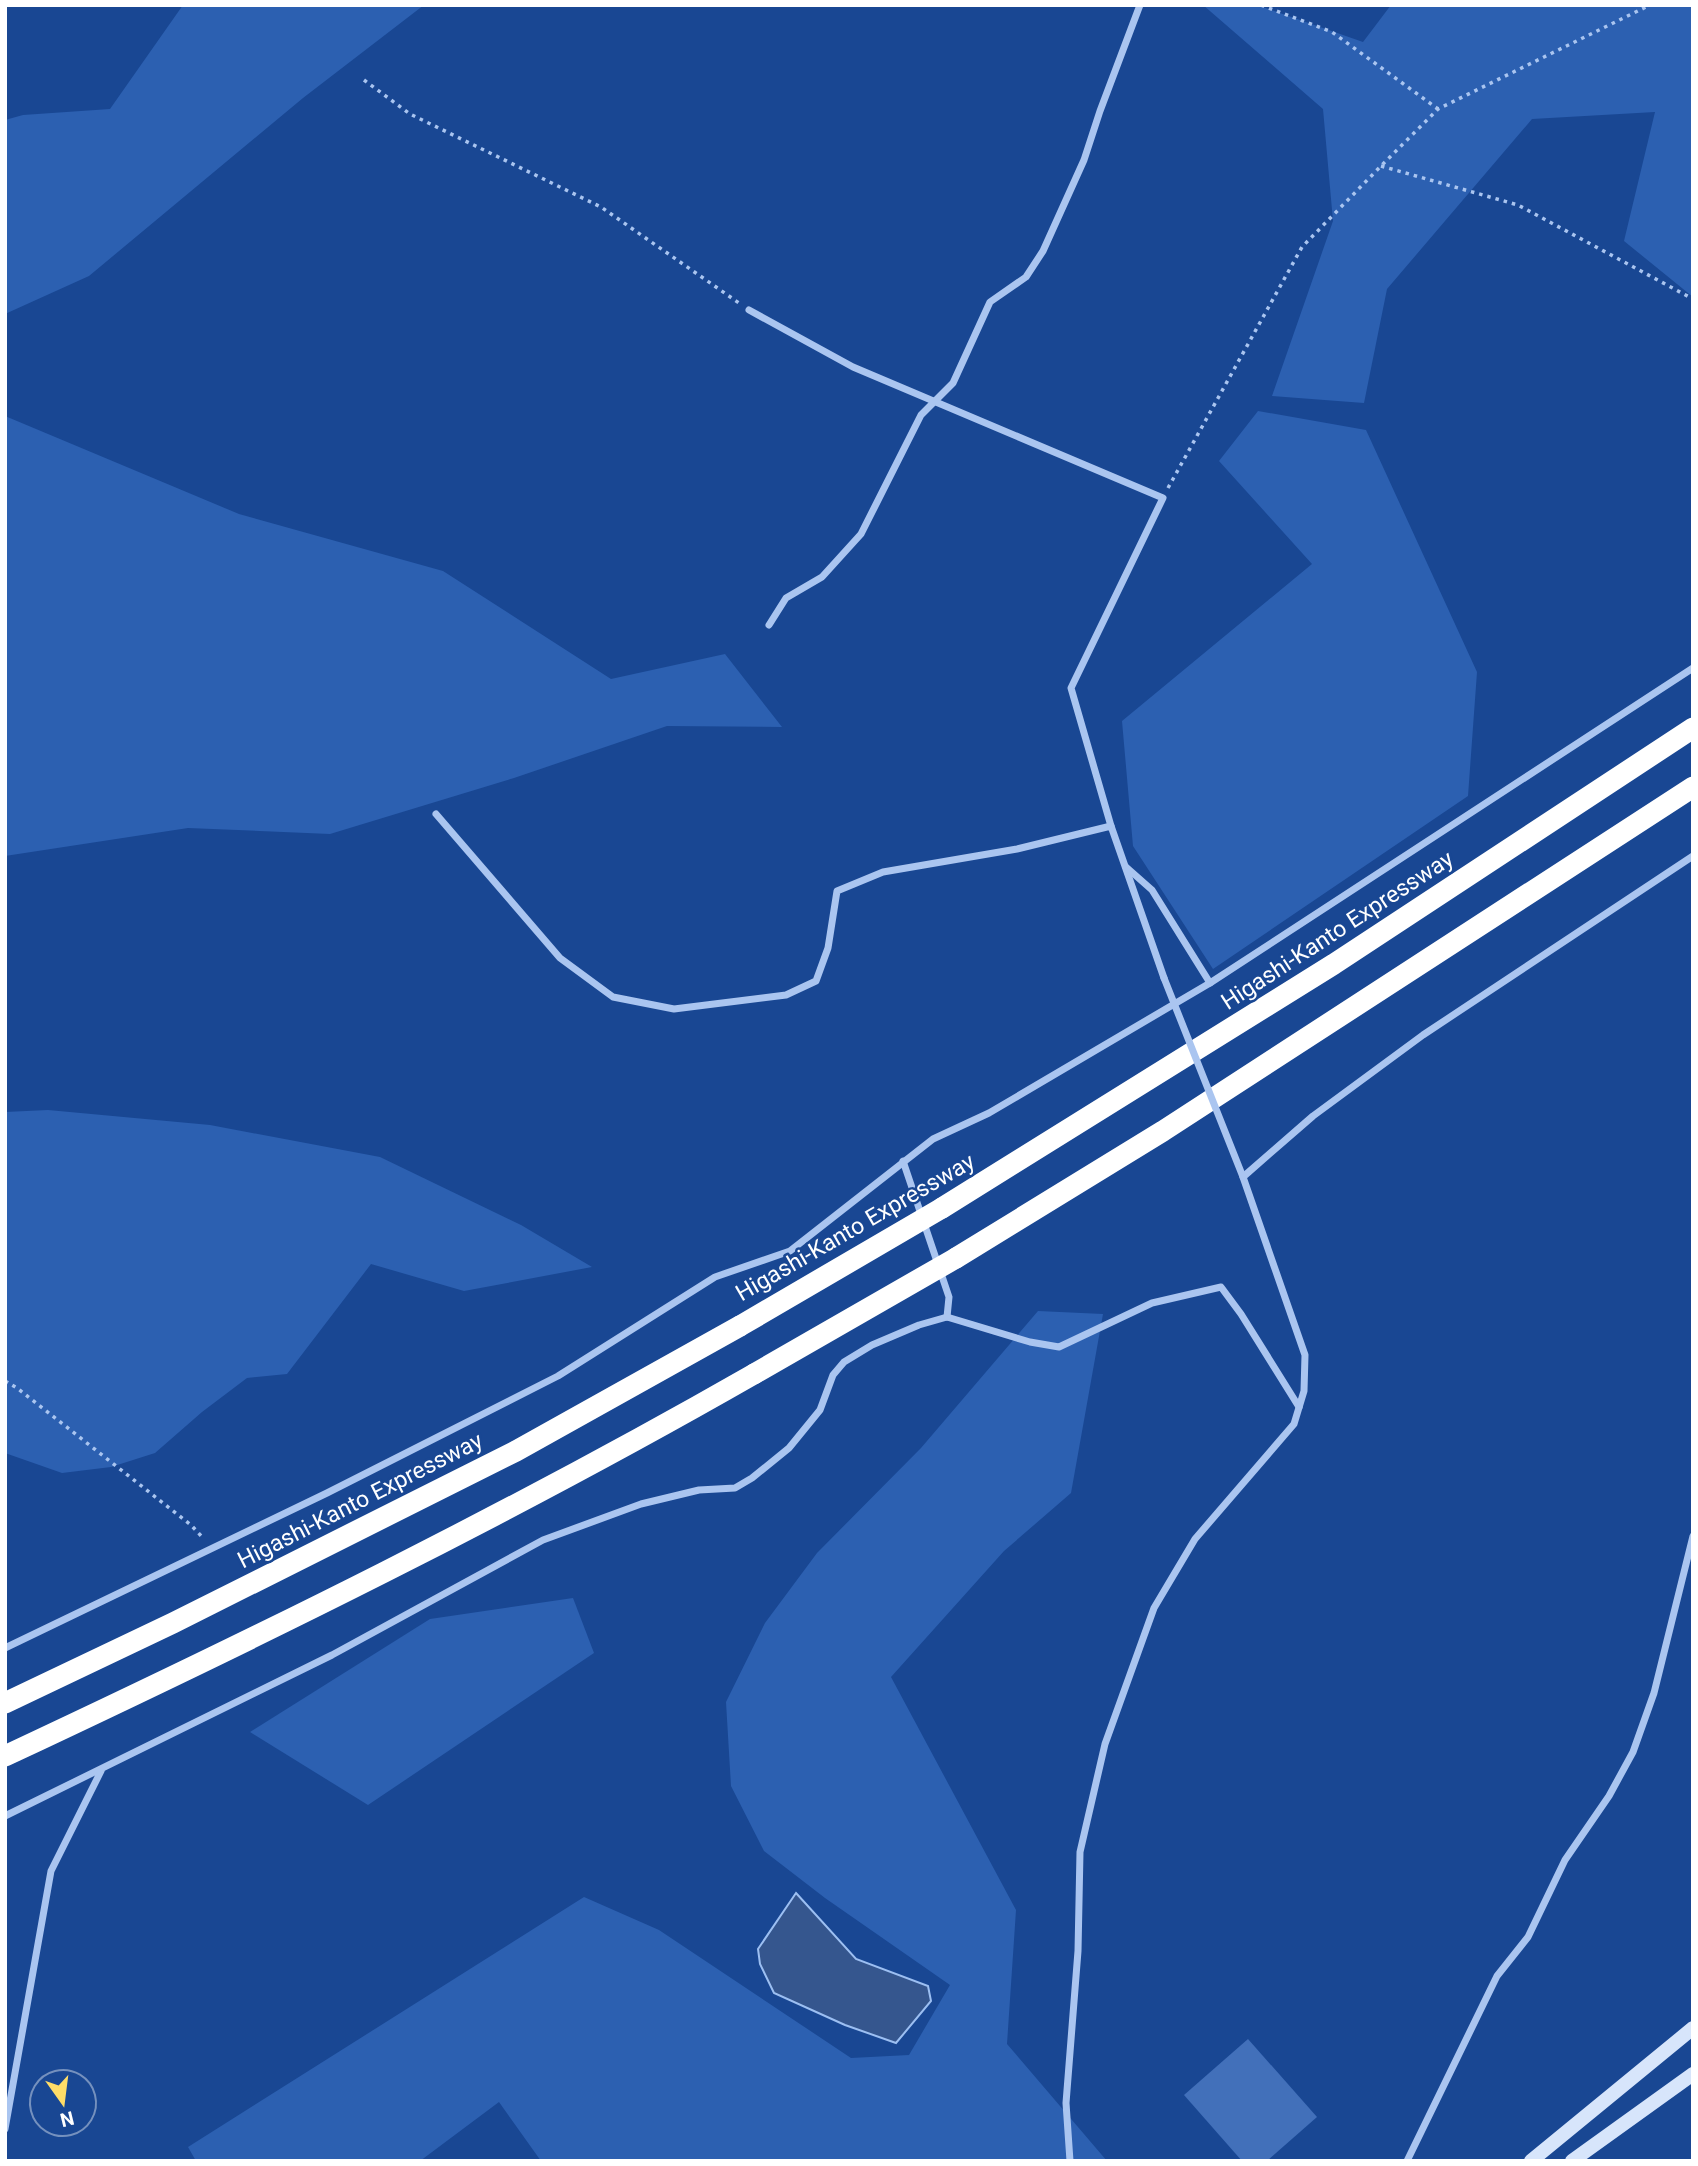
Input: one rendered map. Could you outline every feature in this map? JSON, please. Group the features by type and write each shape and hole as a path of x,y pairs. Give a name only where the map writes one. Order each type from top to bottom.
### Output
{"highway":[{"name":"Higashi-Kanto Expressway","path":"5,1703 173,1623 516,1451 740,1326 942,1208 1334,964 1693,728"},
{"path":"5,1756 196,1667 535,1495 754,1374 956,1258 1175,1123 1693,787"}],"street":[{"path":"769,625 786,598 822,577 861,534 921,415 953,383 990,302 1026,277 1043,251 1084,160 1140,5"},
{"path":"749,310 852,367 1163,498 1071,688 1111,826 1164,978 1243,1177 1305,1355 1304,1391 1294,1424 1195,1539 1154,1608 1105,1744 1080,1852 1078,1951 1066,2103 1070,2161"},
{"path":"5,1648 327,1493 558,1376 715,1277 790,1251 933,1139 989,1114 1210,983 1693,668"},
{"path":"436,814 560,958 613,998 674,1009 786,995 816,981 828,948 837,891 883,872 1017,849 1111,826"},
{"path":"1243,1177 1313,1116 1423,1035 1693,856"},
{"path":"1126,867 1152,890 1210,983"},
{"path":"903,1161 949,1297 947,1317"},
{"path":"5,1816 332,1655 543,1540 641,1504 699,1490 736,1488 752,1479 789,1448 820,1410 834,1375 844,1362 919,1325 947,1317 1031,1342 1059,1347 1152,1303 1221,1287 1299,1407"},
{"path":"1407,2161 1497,1976 1528,1937 1565,1860 1609,1796 1633,1752 1654,1693 1693,1535"},
{"path":"5,2129 51,1871 102,1770"},
{"path":"1531,2161 1693,2028"},
{"path":"1572,2161 1693,2074"}],"path":[{"path":"1261,5 1332,32 1438,109"},
{"path":"1163,498 1302,247 1381,166 1438,109 1650,5"},
{"path":"364,80 410,114 601,207 749,310"},
{"path":"1381,166 1518,205 1693,299"},
{"path":"5,1381 191,1525 212,1549"}],"shaded area":[{"path":"183,5 424,5 303,98 89,276 5,314 5,120 23,115 110,109"},
{"path":"1203,5 1257,5 1363,42 1391,5 1693,5 1693,297 1624,241 1655,112 1532,119 1387,289 1364,403 1272,396 1333,221 1323,109"},
{"path":"1258,411 1366,430 1477,672 1468,796 1213,969 1133,846 1122,721 1312,564 1219,461"},
{"path":"5,416 239,514 443,571 611,679 725,654 782,727 667,726 514,778 330,834 188,828 5,856"},
{"path":"48,1110 210,1125 380,1157 521,1225 592,1267 464,1291 371,1264 287,1374 247,1378 155,1453 111,1467 62,1473 5,1453 5,1112"},
{"path":"1038,1311 1103,1314 1071,1493 1004,1551 891,1677 1016,1910 1007,2044 1107,2161 541,2161 499,2102 420,2161 196,2161 188,2147 584,1897 659,1930 851,2058 909,2055 950,1985 825,1898 764,1851 731,1786 726,1702 765,1623 817,1553 921,1448"},
{"path":"573,1598 594,1653 368,1805 250,1732 430,1619"},
{"path":"796,1893 856,1959 928,1986 931,2001 896,2043 845,2025 774,1993 760,1964 758,1949"}],"building":[{"path":"1248,2039 1317,2117 1267,2161 1242,2161 1184,2095"}]}
